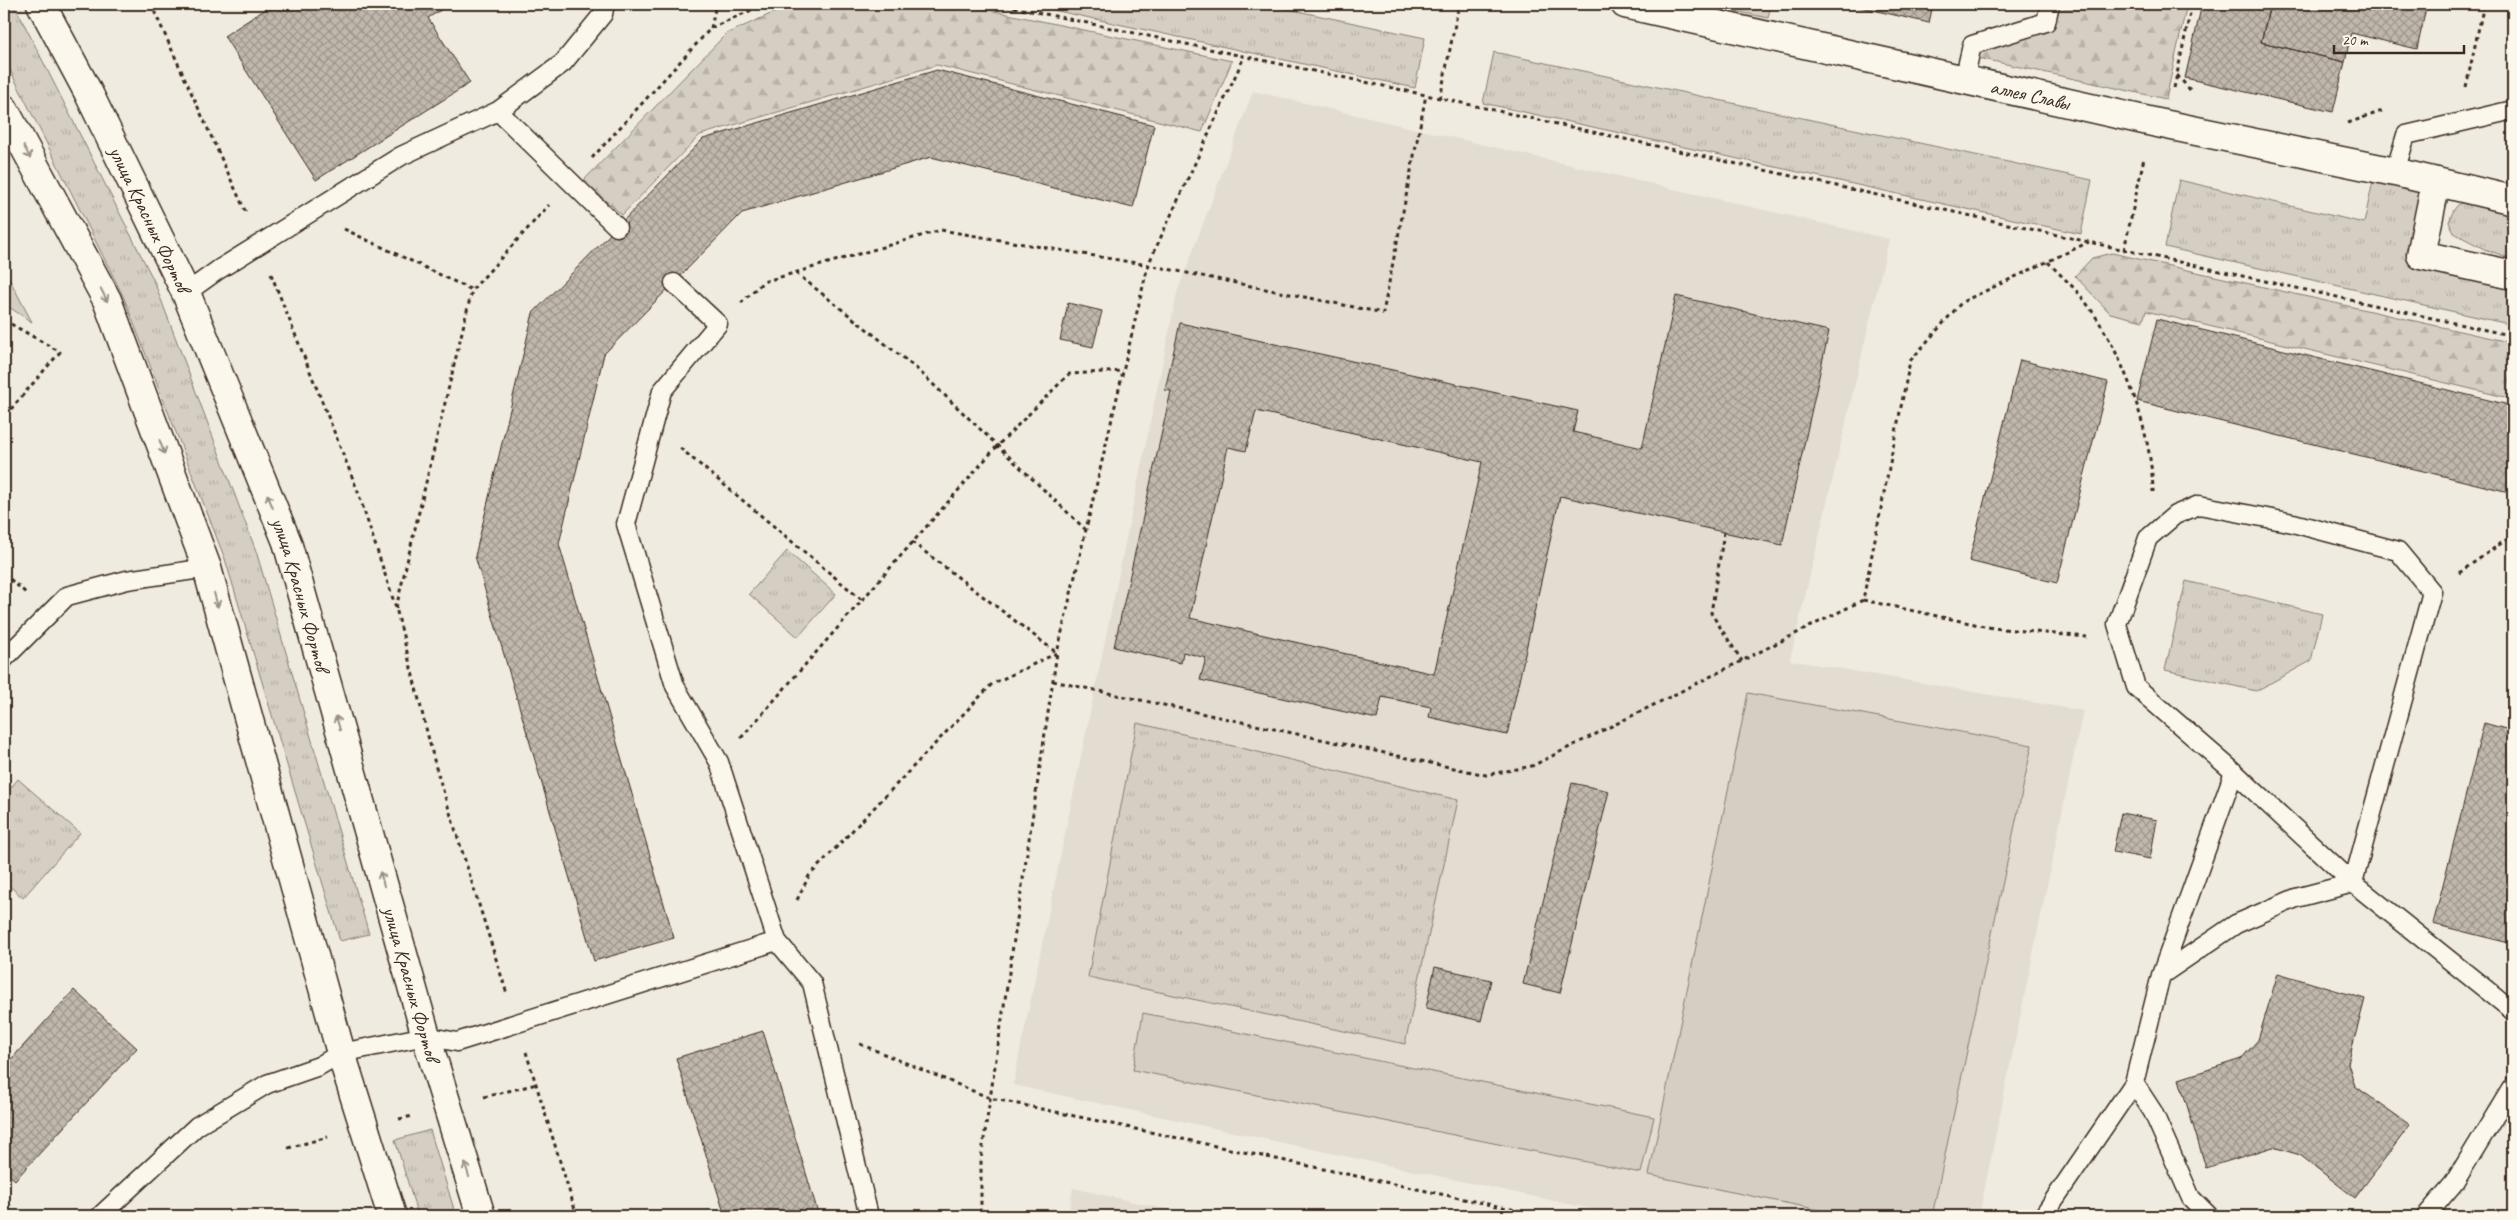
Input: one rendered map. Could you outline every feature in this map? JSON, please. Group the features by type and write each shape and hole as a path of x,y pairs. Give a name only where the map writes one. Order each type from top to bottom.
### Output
{"street":[{"name":"улица Красных Фортов","path":"42,4 88,92 186,293 287,542 426,1036 481,1216"},
{"name":"аллея Славы","path":"1625,4 2153,122 2395,172 2513,200"},
{"path":"4,109 107,300 207,568 341,1053 392,1216"},
{"path":"2436,182 2421,255 2513,276"}],"lane":[{"path":"186,293 218,270 401,156 498,110 563,63 603,14 605,4"},
{"path":"1964,80 1972,45 2046,22 2050,4"},
{"path":"498,110 569,183 617,227"},
{"path":"2395,172 2406,135 2513,110"},
{"path":"674,283 718,324 662,391 626,524 675,686 719,762 776,940 812,983 869,1216"},
{"path":"2353,883 2432,592 2398,551 2293,523 2199,506 2175,515 2148,538 2117,624 2136,687 2234,772 2353,883 2513,1012"},
{"path":"4,659 66,596 127,580 207,568"},
{"path":"2043,1216 2134,1083 2161,975 2234,772"},
{"path":"2161,975 2236,924 2296,898 2353,883"},
{"path":"100,1216 197,1126 267,1084 319,1066 341,1053 426,1036 457,1042 776,940"},
{"path":"2134,1083 2153,1112 2191,1198 2209,1216"},
{"path":"2426,1216 2454,1183 2513,1086"}],"path":[{"path":"151,4 249,221"},
{"path":"710,28 716,4"},
{"path":"396,608 472,290 710,28 765,4"},
{"path":"998,4 1426,95 2513,336"},
{"path":"1440,99 1459,4"},
{"path":"2173,90 2192,4"},
{"path":"2466,87 2484,4"},
{"path":"981,1216 981,1159 1057,653 1148,265 1244,57"},
{"path":"2177,75 2193,94"},
{"path":"718,324 763,282 941,230 1148,265 1383,313 1426,95"},
{"path":"2124,250 2140,176"},
{"path":"310,212 472,290"},
{"path":"1863,600 1910,361 1962,302 2089,242"},
{"path":"2048,262 2080,295 2106,333 2144,426 2152,466 2153,507 2148,538"},
{"path":"270,269 357,489 396,608 436,768 577,1216"},
{"path":"796,273 917,369 1086,530"},
{"path":"4,320 60,352 4,417"},
{"path":"719,762 998,445 1069,374 1123,371"},
{"path":"653,426 862,600"},
{"path":"1724,532 1711,613 1742,661"},
{"path":"2432,592 2513,535"},
{"path":"912,542 1057,653"},
{"path":"1053,681 1486,775 1532,766 1863,600 1993,628 2122,640"},
{"path":"776,940 809,876 992,684 1057,653"},
{"path":"823,1029 990,1098 1544,1216"},
{"path":"2506,1216 2513,1206"}],"shaded area":[{"path":"1253,91 1889,239 1790,660 2083,711 1979,1216 1624,1216 1013,1085 1177,293"},
{"path":"1073,1188 1196,1216 1068,1216"}],"green space":[{"path":"4,4 12,4 19,14 154,281 256,551 369,934 340,941 225,559 124,298 4,58"},
{"path":"793,4 960,4 1232,61 1202,132 937,65 700,135 622,215 583,181 726,34"},
{"path":"1025,4 1264,4 1425,38 1415,88"},
{"path":"1702,4 1771,4 1768,18"},
{"path":"2053,4 2187,4 2166,99 1974,57 1976,48 2048,24"},
{"path":"1494,52 2092,180 2081,234 1483,103"},
{"path":"2374,176 2428,187 2413,261 2513,284 2513,325 2165,247 2179,180 2364,223"},
{"path":"2467,199 2513,210 2513,259 2484,249 2454,233 2449,222 2450,218 2458,205"},
{"path":"2112,253 2513,343 2513,399 2146,311 2143,321 2110,313 2075,276 2092,258"},
{"path":"4,269 32,322 4,304"},
{"path":"787,551 836,594 798,637 749,594"},
{"path":"2186,581 2322,614 2311,661 2256,691 2165,670"},
{"path":"1748,693 2032,745 1932,1216 1849,1216 1649,1175"},
{"path":"1137,723 1458,800 1405,1044 1088,977"},
{"path":"18,779 80,833 23,898 4,881 4,796"},
{"path":"1143,1013 1654,1117 1641,1173 1133,1070"},
{"path":"430,1130 456,1216 418,1216 395,1140"}],"building":[{"path":"268,4 450,4 428,18 470,83 316,180 224,36 269,7"},
{"path":"1847,4 1933,4 1929,23"},
{"path":"2202,4 2261,4 2270,6 2261,42 2345,62 2333,112 2185,78"},
{"path":"2270,4 2427,4 2417,49 2351,33 2345,62 2261,42"},
{"path":"937,70 1154,125 1133,208 931,157 742,213 604,354 559,544 674,938 594,961 475,556 533,313 703,139"},
{"path":"1676,296 1829,331 1782,545 1560,496 1507,735 1429,717 1431,707 1382,697 1377,719 1200,680 1206,658 1183,652 1181,663 1114,647 1171,391 1165,390 1180,323 1578,411 1573,432 1642,448","holes":["1256,411 1482,462 1434,674 1190,618 1228,447 1246,451"]},
{"path":"1068,303 1102,311 1093,347 1060,340"},
{"path":"2157,319 2513,406 2513,493 2137,401"},
{"path":"2020,360 2108,382 2057,583 1969,561"},
{"path":"2484,723 2513,731 2513,944 2433,924"},
{"path":"1572,783 1609,791 1560,993 1523,984"},
{"path":"2121,813 2157,820 2150,859 2113,852"},
{"path":"1435,967 1491,980 1481,1021 1426,1008"},
{"path":"2278,973 2365,999 2348,1063 2355,1086 2410,1125 2355,1198 2300,1155 2273,1147 2206,1168 2179,1079 2241,1059 2258,1040"},
{"path":"74,990 137,1048 15,1180 4,1170 4,1067"},
{"path":"763,1031 819,1216 725,1216 676,1058"}]}
